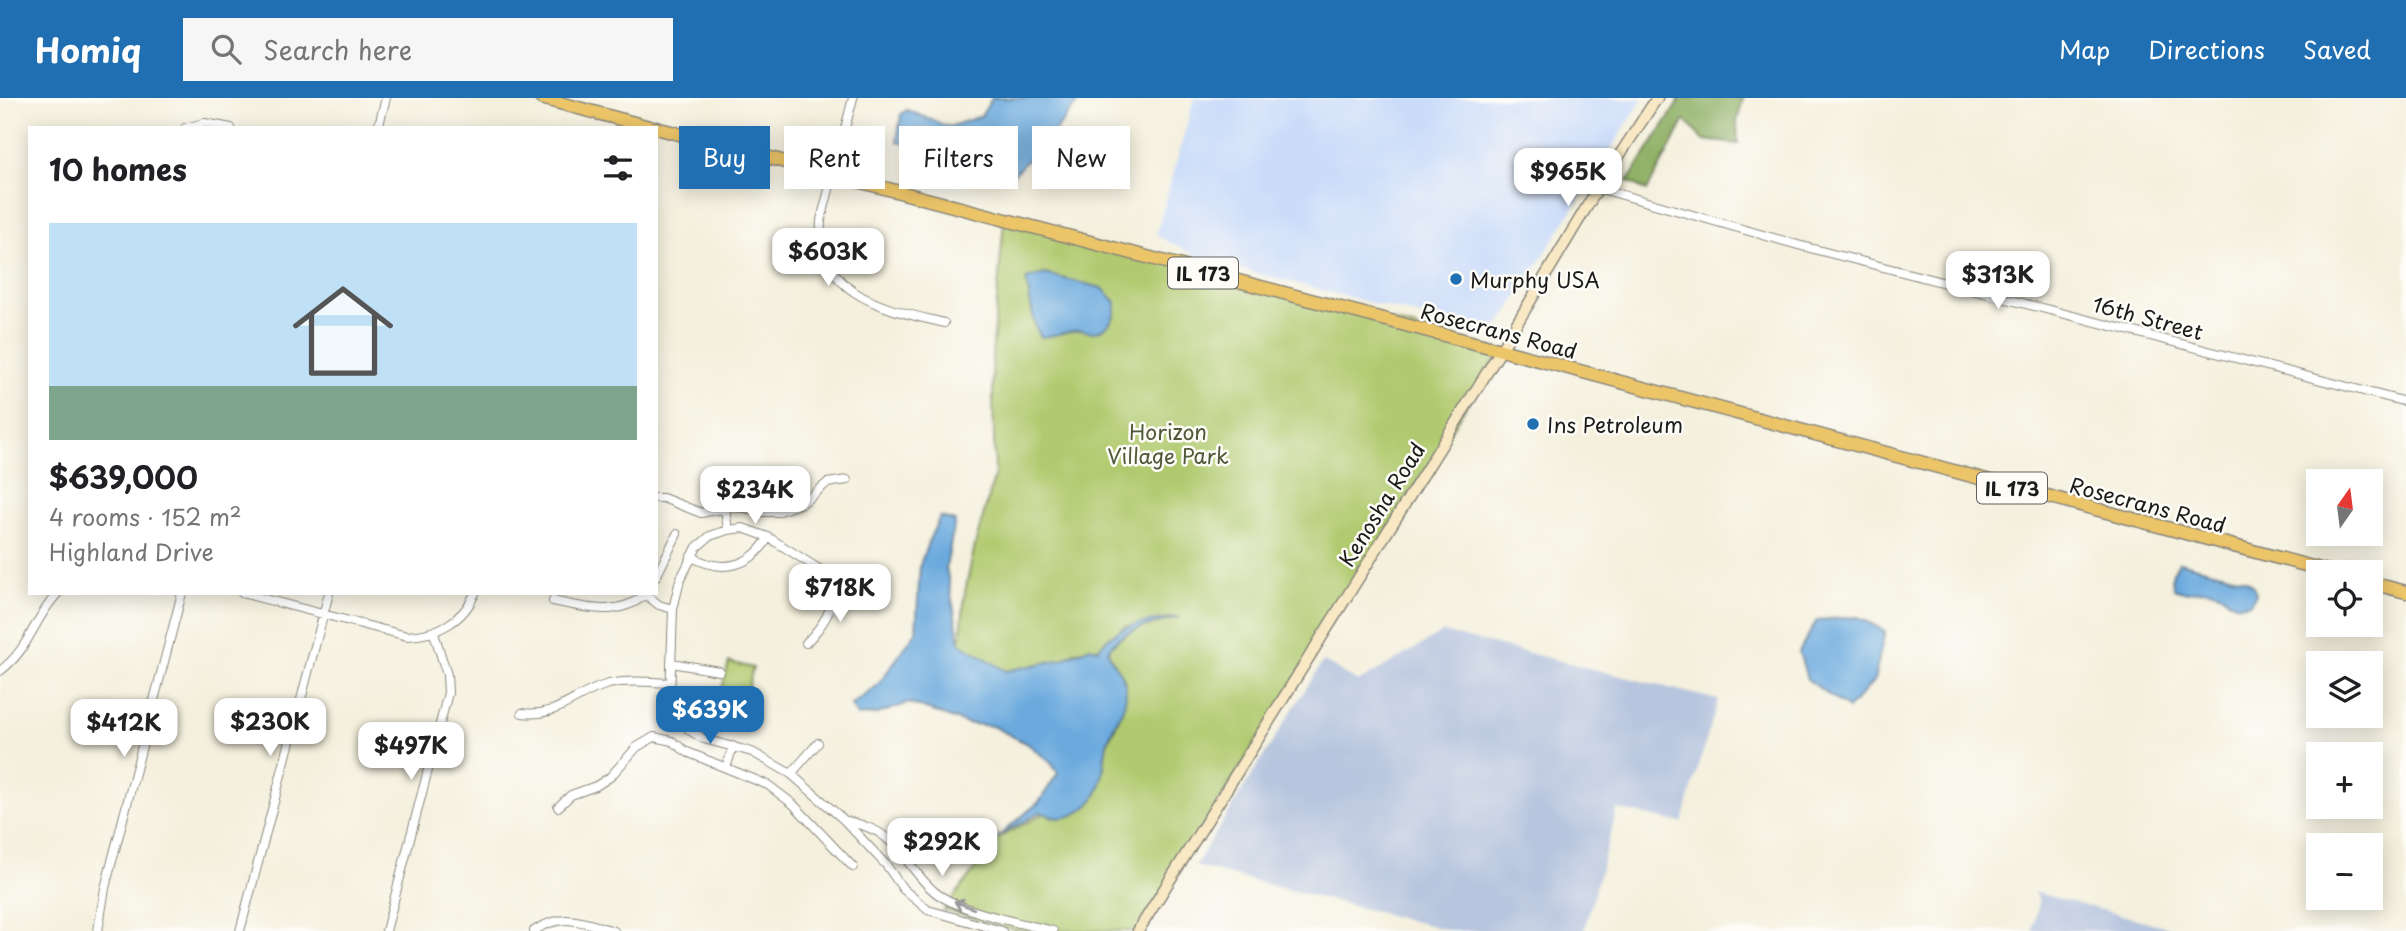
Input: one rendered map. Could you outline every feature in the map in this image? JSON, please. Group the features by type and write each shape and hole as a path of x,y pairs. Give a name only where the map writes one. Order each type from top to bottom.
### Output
{"main road":[{"name":"Rosecrans Road","path":"541,98 647,126"},
{"name":"Rosecrans Road","path":"658,129 784,162"},
{"name":"Rosecrans Road","path":"885,188 2306,566"},
{"path":"2383,586 2406,592"}],"street":[{"path":"379,126 386,98"},
{"path":"845,126 853,98"},
{"name":"Kenosha Road","path":"1138,931 1501,350 1598,188 1657,98"},
{"path":"193,126 205,123 221,126"},
{"name":"16th Street","path":"1598,188 1812,248 2406,402"},
{"path":"828,189 820,231 824,252 836,275 854,294 874,304 944,323"},
{"path":"658,499 701,513 746,508 760,512 777,512 804,502 827,483 847,480"},
{"path":"725,509 728,530"},
{"path":"806,643 821,627 832,609 836,586 830,576 768,538 743,528 710,536 691,556 680,580 673,609 669,682 670,698 677,715 690,730 704,739 752,752 791,774 844,820 887,866 903,889 928,910 1002,931"},
{"path":"658,572 677,534"},
{"path":"691,556 712,566 734,566 755,556 768,538"},
{"path":"0,671 15,660 27,644 38,618 56,595"},
{"path":"98,931 105,888 181,595"},
{"path":"249,595 407,636 434,633 458,618 474,595"},
{"path":"240,931 328,595"},
{"path":"553,601 606,610 630,606 646,595"},
{"path":"648,595 659,605 673,609"},
{"path":"386,931 448,693 447,675 434,633"},
{"path":"671,663 719,671"},
{"path":"522,713 554,711 587,692 608,684 669,682"},
{"path":"558,807 571,795 596,786 610,777 638,747 654,737 672,741 687,752 768,785 793,804 853,867"},
{"path":"791,774 818,743"},
{"path":"726,768 733,746"},
{"path":"844,820 872,828 885,836 921,878 944,898 978,911 1053,931"},
{"path":"534,931 548,922 568,919 614,931"}],"shaded area":[{"path":"1194,98 1643,98 1503,320 1492,329 1479,331 1202,259 1156,235"},
{"path":"1443,632 1718,700 1682,823 1617,809 1584,931 1452,931 1195,866 1323,661 1358,682"},
{"path":"2034,892 2183,931 2032,931 2039,903"}],"green space":[{"path":"1681,98 1743,98 1737,122 1738,144 1703,140 1685,120 1647,191 1628,181"},
{"name":"Horizon Village Park","path":"1004,220 1501,350 1138,931 1019,931 944,910 999,838 1044,813 1060,818 1112,734 1125,698 1122,674 1108,651 1121,637 1173,618 1124,627 1098,649 1076,651 1063,659 1006,671 960,643 965,592 995,474 992,356"},
{"path":"729,662 753,668 740,716 716,710"}],"water":[{"path":"992,98 1081,98 1059,126 1032,126 1032,155 1018,170 1018,126 952,126 981,116"},
{"path":"907,110 947,126 899,126 901,114"},
{"path":"1045,274 1102,288 1116,302 1110,323 1097,331 1080,330 1041,337 1035,326 1026,279"},
{"path":"940,517 955,521 946,567 960,643 1006,671 1063,659 1090,647 1098,649 1114,634 1134,625 1179,617 1130,631 1108,650 1123,679 1125,701 1107,744 1097,794 1085,808 1074,815 1058,818 1040,812 996,838 1039,802 1058,773 1050,762 1028,744 992,726 965,723 909,703 877,714 857,716 851,705 877,686 916,632 920,565"},
{"path":"2179,562 2245,579 2254,586 2256,594 2250,603 2237,604 2214,591 2184,592 2174,589 2172,575"},
{"path":"1858,617 1885,631 1874,681 1848,709 1807,679 1799,652 1817,620"}],"place":[{"name":"Murphy USA","path":"1456,279"},
{"name":"Ins Petroleum","path":"1533,424"}]}
